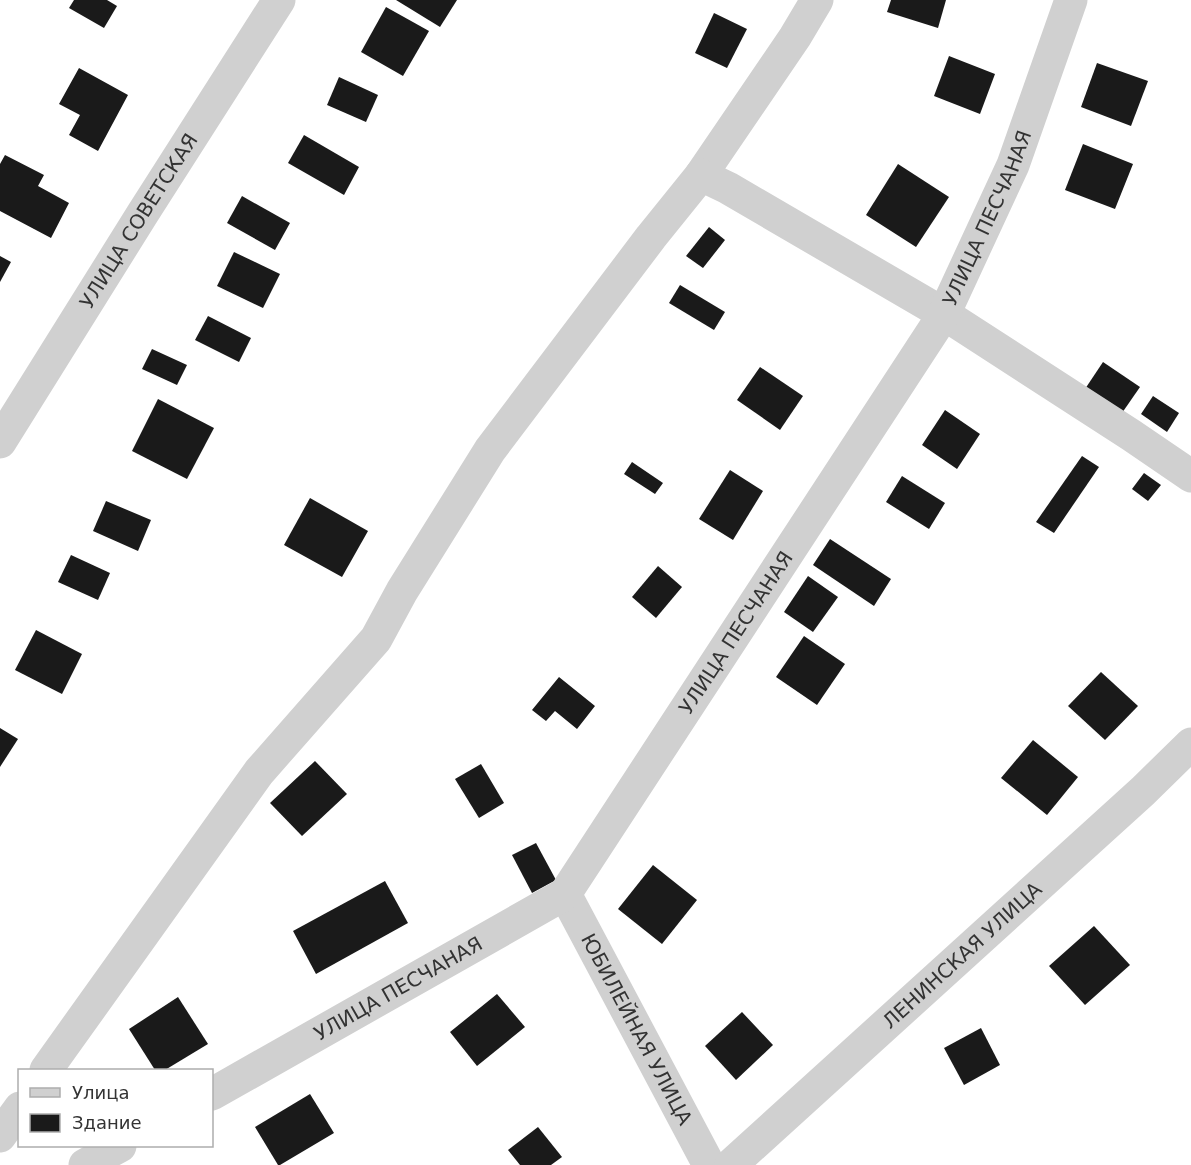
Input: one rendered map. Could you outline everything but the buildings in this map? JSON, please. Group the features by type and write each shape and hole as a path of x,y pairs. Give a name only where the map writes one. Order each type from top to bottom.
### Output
{"street":[{"name":"УЛИЦА СОВЕТСКАЯ","path":"0,442 279,0"},
{"path":"47,1069 259,772 376,639 402,591 490,450 651,237 701,175 795,37 817,0"},
{"name":"УЛИЦА ПЕСЧАНАЯ","path":"213,1093 565,894 944,314 1013,165 1071,0"},
{"path":"701,175 728,188 944,314 1191,476"},
{"name":"ЛЕНИНСКАЯ УЛИЦА","path":"731,1165 1143,791 1191,744"},
{"name":"ЮБИЛЕЙНАЯ УЛИЦА","path":"565,894 709,1165"},
{"path":"0,1136 18,1111"},
{"path":"85,1165 118,1147"}]}
